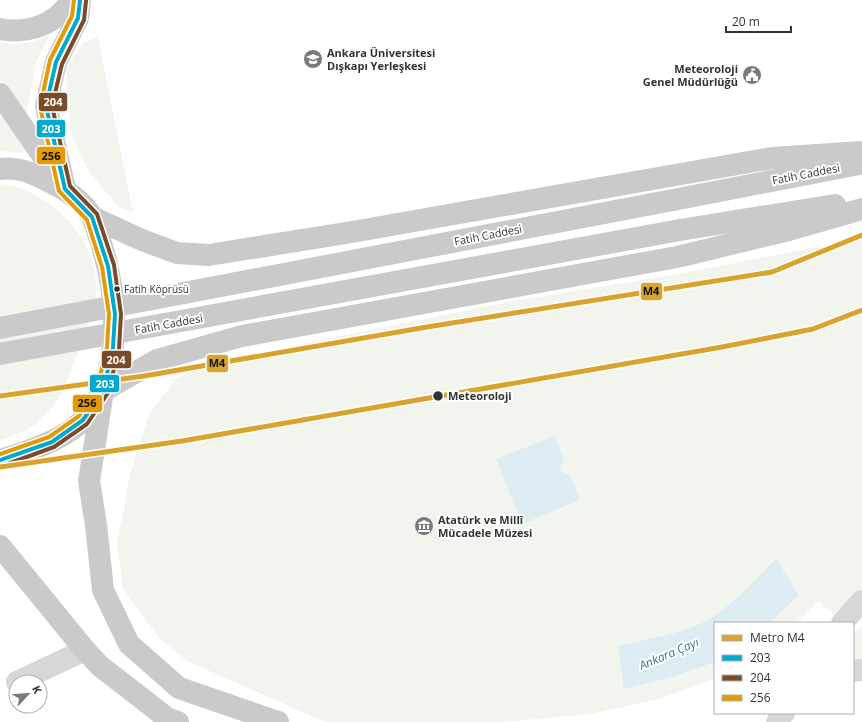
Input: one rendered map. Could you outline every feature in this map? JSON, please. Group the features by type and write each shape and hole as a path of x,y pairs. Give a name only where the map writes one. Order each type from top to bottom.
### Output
{"main road":[{"path":"0,29 14,32 43,26 66,9 71,0"},
{"path":"65,189 46,106 56,62 78,18 80,0"},
{"path":"0,94 65,189 92,217 142,240 177,253 209,255 352,232 772,158 862,152"},
{"name":"Fatih Caddesi","path":"0,328 862,163"},
{"path":"0,169 14,167 65,189"},
{"name":"Fatih Caddesi","path":"0,354 680,230 862,202"},
{"path":"0,460 52,442 83,420 103,391 157,360 242,336 677,256 789,230 862,210"},
{"path":"92,217 108,266 115,314 113,348 103,391 89,481 96,524 103,590 129,644 179,688 278,722"},
{"path":"0,546 85,650 100,666 167,718 178,722"}],"street":[{"path":"843,622 862,601"},
{"path":"34,674 85,650"},
{"path":"777,722 783,714"}],"shaded area":[{"path":"50,34 36,62 26,115 0,81 0,42 20,44 38,40"},
{"path":"98,37 133,213 118,206 89,172 73,138 68,104 66,68 83,43"},
{"path":"0,115 26,147 27,151 22,153 0,151"},
{"path":"0,184 21,188 51,205 76,230 92,260 96,277 96,295 91,316 72,368 59,396 42,418 31,427 17,435 0,440"},
{"path":"862,238 862,588 834,614 818,601 797,622 714,622 714,678 659,699 590,714 504,722 325,722 187,661 159,638 123,589 117,544 130,474 149,414 176,379 203,364 508,302 689,272"},
{"path":"862,626 862,660 854,660 854,633"}],"water":[{"path":"555,436 564,460 560,466 562,472 570,475 580,500 522,524 496,459"},
{"name":"Ankara Çayı","path":"776,559 799,595 770,622 714,622 714,662 672,677 624,689 618,646 684,630 704,622 732,602"}],"metro line":[{"name":"M4","path":"0,396 144,376 427,327 772,272 862,235"},
{"name":"M4","path":"0,467 182,441 722,347 813,329 862,310"}],"transit line":[{"name":"256","path":"0,454 49,437 79,416 97,389 107,347 109,314 102,267 87,220 59,191 40,107 50,60 72,16 74,0"},
{"name":"203","path":"0,460 52,442 83,420 103,391 113,348 115,314 108,266 92,217 65,189 46,106 56,62 78,18 80,0"},
{"name":"204","path":"2,466 54,447 87,424 108,393 119,349 121,314 114,265 97,214 70,186 52,106 62,64 84,20 86,1"}],"place":[{"name":"Ankara Üniversitesi Dışkapı Yerleşkesi","path":"313,59"},
{"name":"Meteoroloji Genel Müdürlüğü","path":"752,75"},
{"name":"Fatih Köprüsü","path":"117,289"},
{"name":"Meteoroloji","path":"438,396"},
{"name":"Atatürk ve Millî Mücadele Müzesi","path":"424,526"}]}
